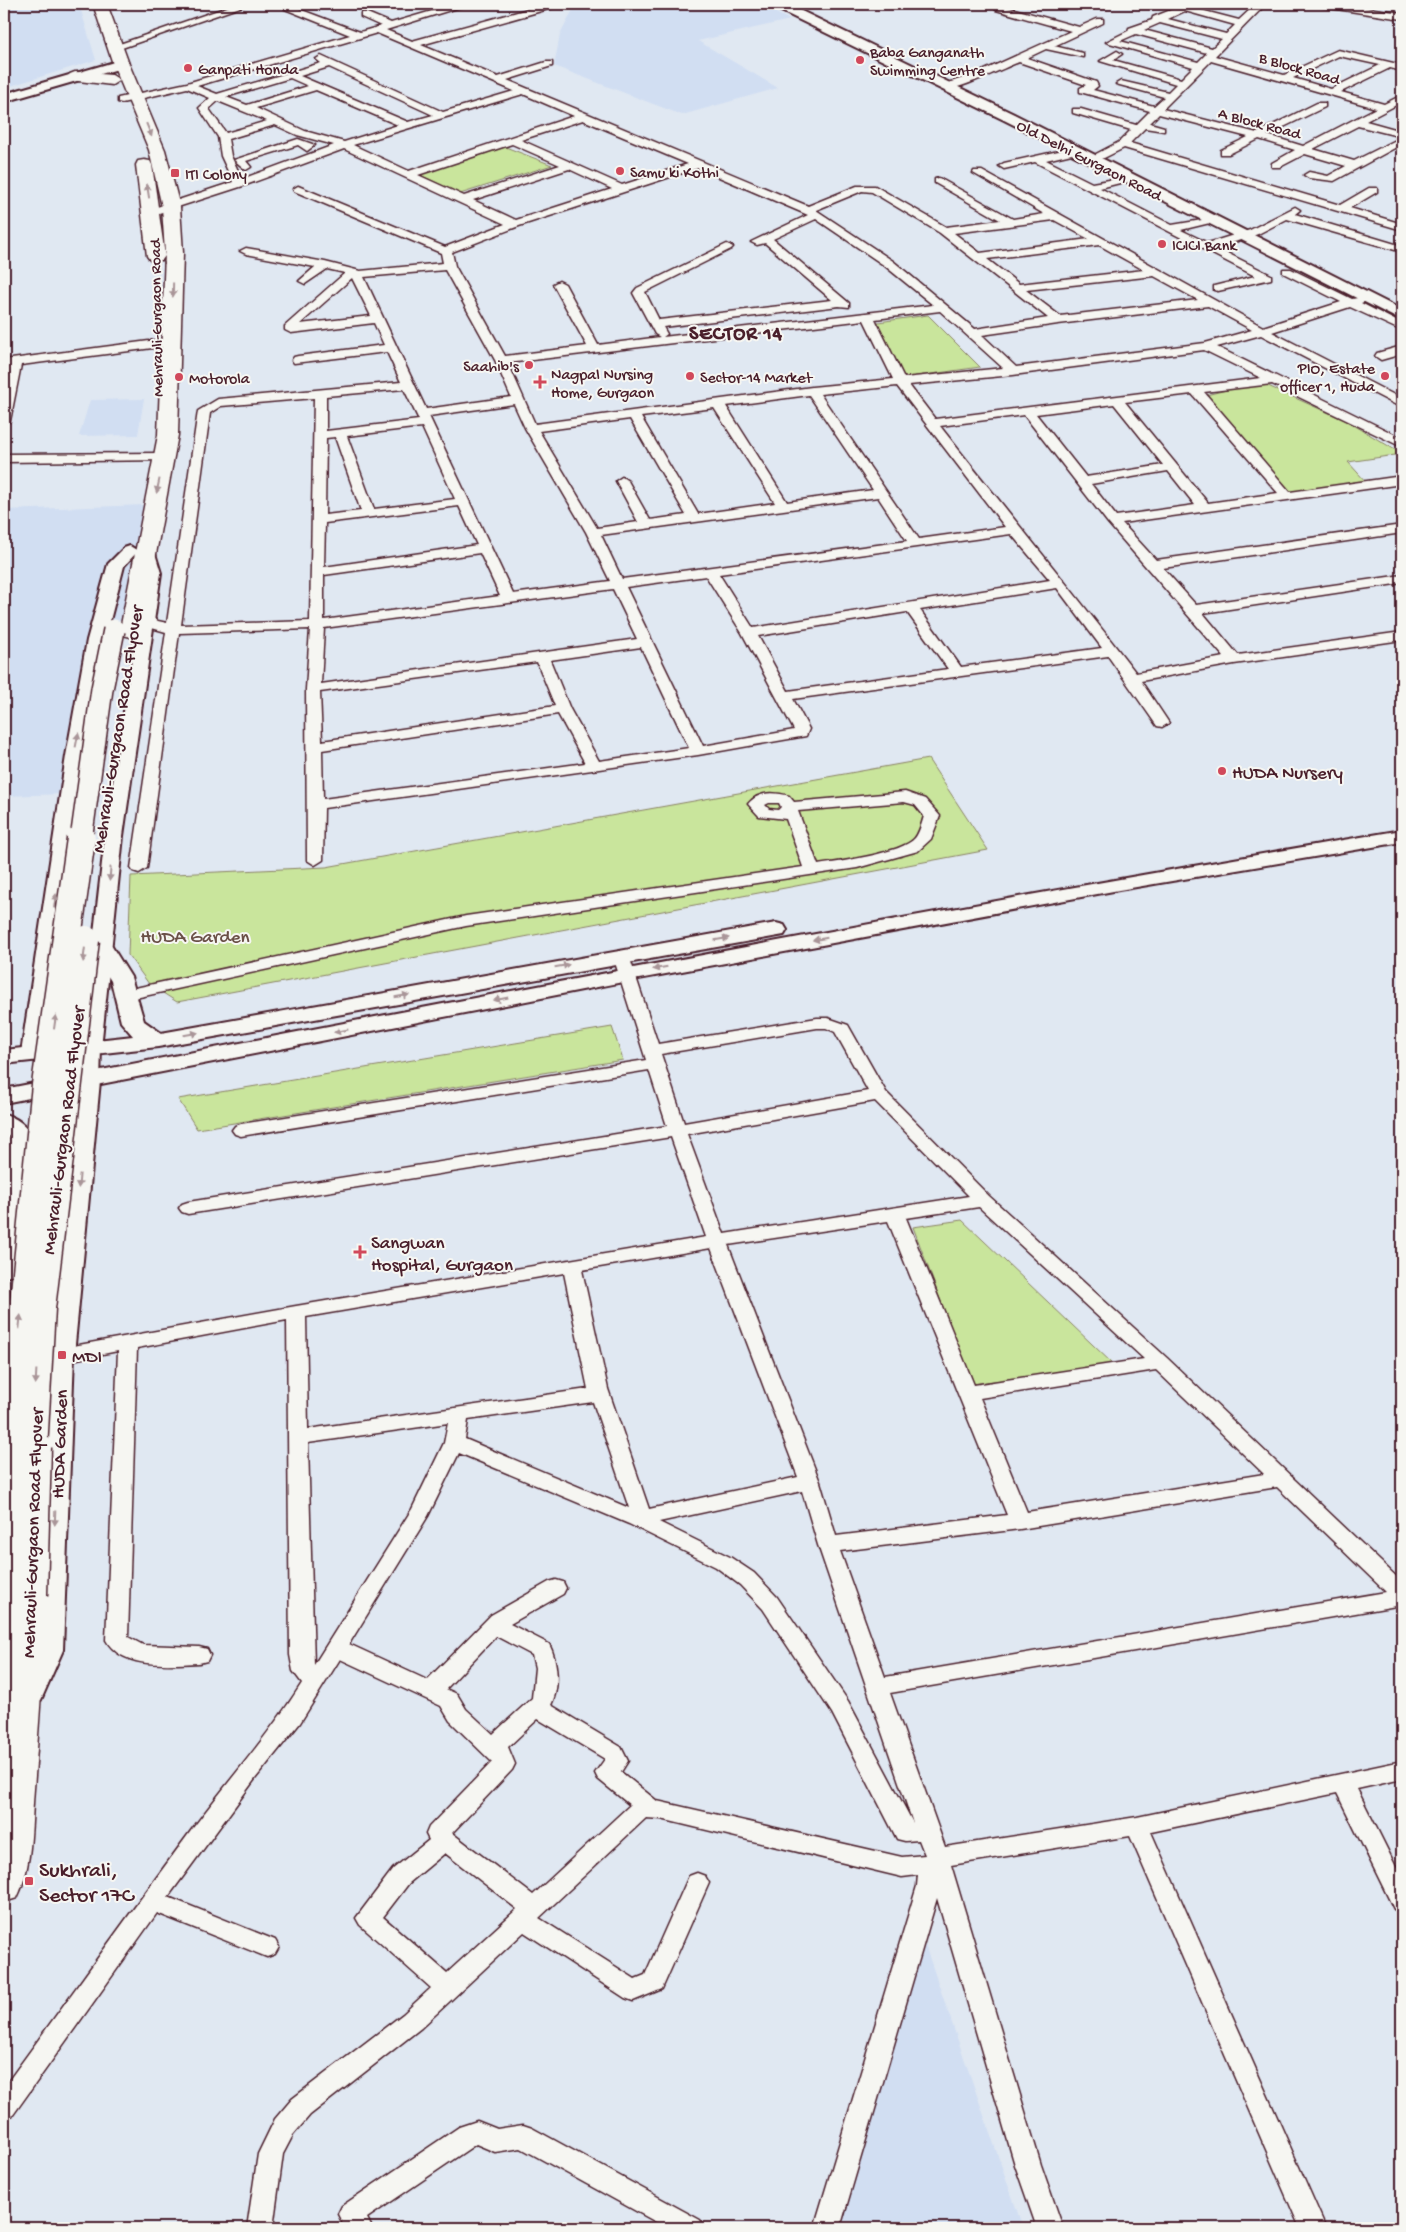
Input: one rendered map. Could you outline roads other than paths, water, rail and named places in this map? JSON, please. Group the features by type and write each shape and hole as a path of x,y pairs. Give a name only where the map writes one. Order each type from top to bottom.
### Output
{"main road":[{"name":"Mehrauli-Gurgaon Road","path":"87,4 129,98 157,150 171,206 174,253 165,343 163,402 156,458 138,550"},
{"name":"Mehrauli-Gurgaon Road","path":"100,4 113,63"},
{"name":"Old Delhi Gurgaon Road","path":"777,4 826,24 1024,122 1100,156 1249,234 1402,307"},
{"name":"Old Delhi Gurgaon Road","path":"793,4 826,24"},
{"path":"75,77 113,63"},
{"name":"Mehrauli-Gurgaon Road","path":"129,98 152,212 165,343"},
{"name":"Old Delhi Gurgaon Road","path":"1024,122 1072,151 1210,220 1249,234 1357,300 1402,316"},
{"name":"Mehrauli-Gurgaon Road Flyover","path":"23,1714 9,1433 46,1085 101,699 134,630 138,550"},
{"path":"4,1096 90,1080 624,964 1402,825"},
{"path":"4,1057 158,1040 1119,884 1402,836"},
{"path":"103,950 122,980 128,1012 133,1023 142,1034 158,1040"},
{"name":"Mehrauli-Gurgaon Road Flyover","path":"5,1665 18,1597"},
{"path":"4,1774 5,1665"},
{"path":"4,1887 11,1851 23,1714"}],"street":[{"path":"4,90 113,63 244,4"},
{"path":"304,4 290,9 359,35"},
{"path":"129,98 189,85 465,4"},
{"path":"412,44 556,4"},
{"path":"1006,4 999,8 1079,30"},
{"path":"1193,4 1156,19 1111,41 1201,66"},
{"path":"1200,4 1245,20"},
{"path":"1100,156 1123,144 1261,4"},
{"path":"1320,16 1328,4 1402,16"},
{"path":"1375,21 1390,4"},
{"path":"1183,8 1245,20"},
{"path":"364,15 390,26"},
{"path":"1156,19 1227,37"},
{"path":"950,85 1018,58 1100,21"},
{"path":"378,30 813,213 856,238 974,333 1013,371"},
{"name":"B Block Road","path":"1132,30 1384,107"},
{"path":"1060,38 1077,43"},
{"path":"1044,46 1080,55"},
{"path":"1117,54 1115,52 1126,46"},
{"path":"302,51 444,116"},
{"path":"1286,78 1338,53 1350,54 1402,68"},
{"path":"1183,83 1105,61 1117,54 1192,74"},
{"name":"A Block Road","path":"1018,58 1092,84 1092,86 1084,90 1124,103 1258,136 1356,165"},
{"path":"239,184 226,156 223,137 204,110 217,97 331,63"},
{"path":"498,80 548,64"},
{"path":"1333,92 1390,64"},
{"path":"290,75 408,126"},
{"path":"4,98 75,77"},
{"path":"1121,84 1172,96"},
{"path":"189,85 196,90 247,108 303,138"},
{"path":"247,108 316,87"},
{"path":"152,212 239,184 344,145 444,116 523,90"},
{"path":"1276,165 1402,98"},
{"path":"1091,116 1124,103"},
{"path":"1225,152 1321,105"},
{"path":"1077,111 1140,127 1160,129"},
{"path":"408,175 584,116"},
{"path":"223,137 274,122"},
{"path":"1356,122 1402,134"},
{"path":"226,156 303,138 322,138 344,145 515,224"},
{"path":"268,173 248,167 238,160 298,142 303,138"},
{"path":"512,140 621,189"},
{"path":"1309,176 1330,179 1402,140"},
{"path":"1123,144 1402,228"},
{"path":"1388,148 1402,152"},
{"path":"1004,166 1072,151"},
{"path":"1036,159 1265,277"},
{"path":"446,252 457,245 515,224 698,164"},
{"path":"464,200 569,166"},
{"path":"233,171 248,167"},
{"path":"978,173 1262,331 1402,404"},
{"path":"1090,187 1128,178"},
{"path":"939,181 1011,222"},
{"path":"757,242 861,188 875,189 944,231 1058,320"},
{"path":"298,189 446,252"},
{"path":"1341,209 1373,190"},
{"path":"1206,248 1249,234 1308,203"},
{"path":"1286,215 1402,249"},
{"path":"944,231 1056,216"},
{"path":"1169,229 1210,220"},
{"path":"770,241 841,302 863,317 900,382 1014,530 1060,582 1132,678 1162,723"},
{"path":"978,256 1101,242"},
{"path":"666,340 638,293 640,290 727,247"},
{"path":"246,251 354,271 354,275 378,319 508,598"},
{"path":"446,252 449,266 501,360 531,428 593,532 615,583 646,642 698,752"},
{"path":"306,281 325,265"},
{"path":"378,319 295,330 290,328 354,275 449,266"},
{"path":"1218,288 1286,272 1303,266"},
{"path":"1018,287 1155,272"},
{"path":"1286,272 1357,300 1402,328"},
{"path":"559,284 594,349"},
{"path":"531,428 718,405 812,391 1013,371 1206,346 1262,331 1357,300"},
{"path":"655,324 841,302"},
{"path":"974,333 1058,320 1209,302"},
{"path":"501,360 942,307"},
{"path":"4,421 10,363 165,343"},
{"path":"1206,346 1402,443"},
{"path":"298,360 391,348"},
{"path":"1381,356 1402,350"},
{"path":"932,423 1027,410 1118,401 1272,380"},
{"path":"139,868 204,412 218,403 409,385"},
{"path":"812,391 916,544"},
{"path":"1196,391 1288,497"},
{"path":"315,860 316,805 312,689 317,625 320,394"},
{"path":"320,435 520,400"},
{"path":"1118,401 1204,507"},
{"path":"718,405 783,506"},
{"path":"1027,410 1112,520 1153,564 1234,660"},
{"path":"634,415 695,519"},
{"path":"340,433 369,514"},
{"path":"4,458 156,458"},
{"path":"1083,481 1172,466"},
{"path":"1112,520 1402,480"},
{"path":"622,481 646,525"},
{"path":"593,532 881,494"},
{"path":"318,520 464,502"},
{"path":"1153,564 1402,529"},
{"path":"134,630 153,624 172,629 317,625 709,570 1014,530"},
{"path":"318,572 485,548"},
{"path":"31,1053 41,995 74,756 96,640 116,564 138,550"},
{"name":"HUDA Garden","path":"23,1714 50,1650 62,1355 90,1080 91,1048 103,950 134,630 154,569 138,550"},
{"path":"316,805 698,752 801,733 802,729 749,633 709,570"},
{"path":"1193,610 1402,579"},
{"path":"749,633 1060,582"},
{"path":"912,607 957,672"},
{"path":"134,630 155,636 172,629"},
{"path":"1132,678 1234,660 1402,636"},
{"path":"312,689 646,642"},
{"path":"784,696 1110,651"},
{"path":"542,657 563,709 594,766"},
{"path":"314,747 563,709"},
{"path":"126,995 466,921 851,865 913,848 923,839 932,816 920,802 905,797 789,807 812,870"},
{"path":"624,964 677,1130 717,1241 810,1482 828,1545 926,1827 933,1861 1028,2165 1050,2228"},
{"path":"41,995 98,992"},
{"path":"241,1130 654,1057 817,1023 828,1023 842,1029 879,1096 983,1200 1160,1363 1402,1596"},
{"path":"188,1208 879,1096"},
{"path":"4,1121 19,1132 4,1270"},
{"path":"18,1153 83,1146"},
{"path":"62,1355 296,1312 717,1241 894,1212 983,1200"},
{"path":"894,1212 1020,1521"},
{"path":"572,1266 600,1394 639,1518"},
{"path":"296,1312 301,1655 304,1671 314,1681"},
{"path":"128,1343 117,1640 130,1650 148,1655 199,1655"},
{"path":"967,1393 1160,1363"},
{"path":"298,1437 600,1394"},
{"path":"4,2107 247,1772 292,1717 334,1647 421,1511 454,1443 459,1414"},
{"path":"454,1443 639,1518 723,1562 747,1579 770,1603 840,1707 905,1832 917,1832 926,1827"},
{"path":"828,1545 1020,1521 1281,1479"},
{"path":"639,1518 810,1482"},
{"path":"430,1692 494,1624 556,1588"},
{"path":"877,1687 1402,1596"},
{"path":"494,1624 541,1650 546,1668 542,1701 494,1748"},
{"path":"334,1647 449,1700 458,1715 501,1754 504,1764 437,1834 528,1914 633,1992 654,1982 697,1883"},
{"path":"536,1707 613,1753 617,1761 606,1773 651,1808"},
{"path":"260,2228 271,2154 284,2127 301,2107 412,2021 641,1809 651,1808 902,1867 1137,1826 1402,1770"},
{"path":"1343,1783 1402,1902"},
{"path":"1137,1826 1313,2228"},
{"path":"444,1841 401,1876 368,1918 447,1988"},
{"path":"827,2228 930,1886 933,1861"},
{"path":"152,1901 267,1947"},
{"path":"359,2228 351,2214 468,2135 477,2132 495,2141 523,2136 691,2228"}],"place":[{"name":"Baba Ganganath Swimming Centre","path":"860,60"},
{"name":"Ganpati Honda","path":"188,68"},
{"name":"Samu ki Kothi","path":"620,171"},
{"name":"ITI Colony","path":"175,173"},
{"name":"ICICI Bank","path":"1162,244"},
{"name":"Saahib's","path":"529,365"},
{"name":"Sector-14 Market","path":"690,376"},
{"name":"PIO, Estate officer 1, Huda","path":"1385,376"},
{"name":"Motorola","path":"179,377"},
{"name":"Nagpal Nursing Home, Gurgaon","path":"540,382"},
{"name":"HUDA Nursery","path":"1222,771"},
{"name":"Sangwan Hospital, Gurgaon","path":"360,1252"},
{"name":"MDI","path":"62,1355"},
{"name":"Sukhrali, Sector 17C","path":"29,1881"}],"district":[{"name":"SECTOR 14","path":"736,332"}]}
